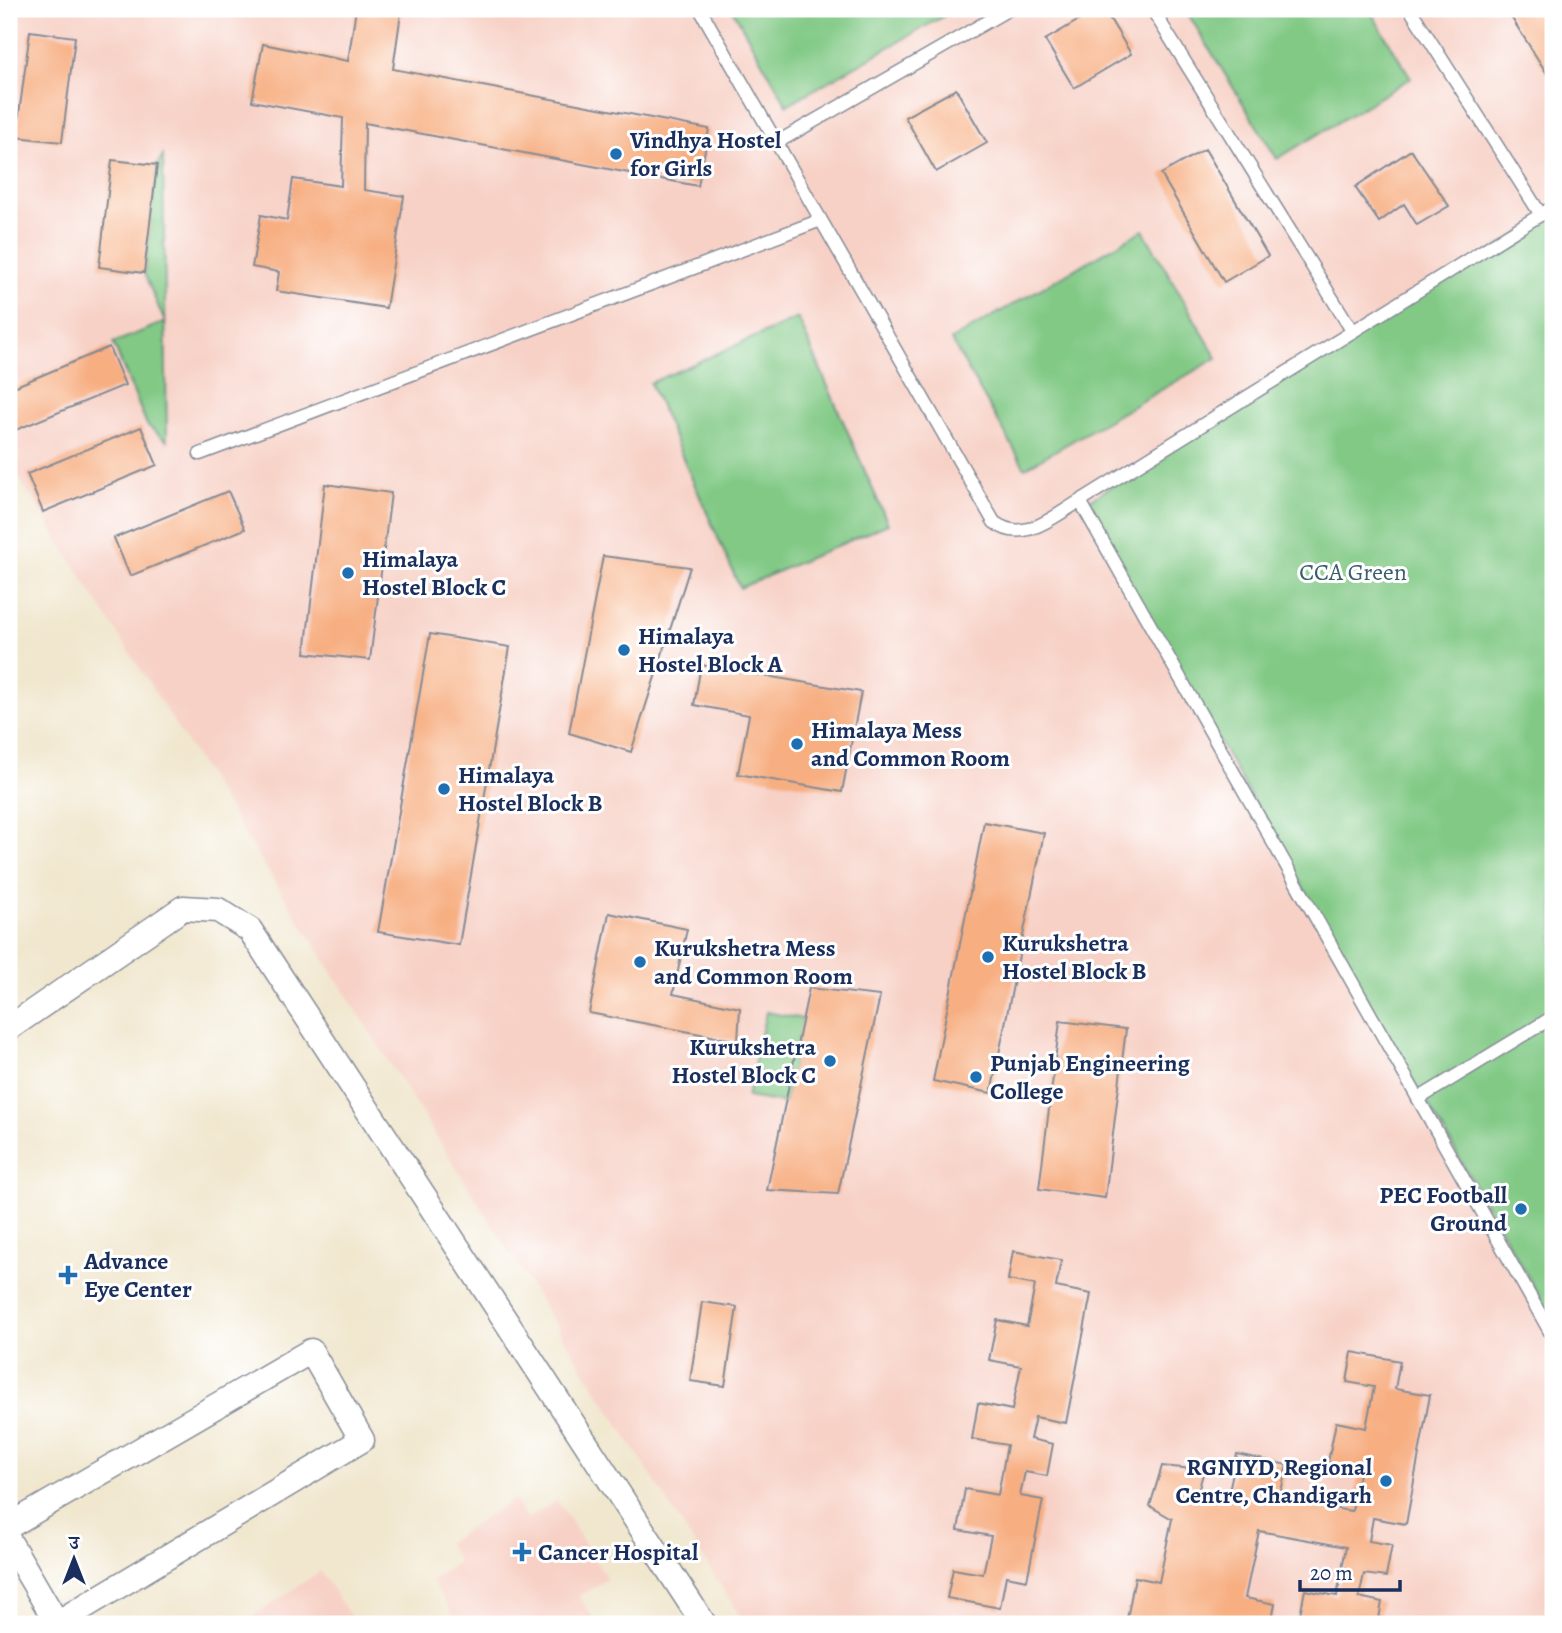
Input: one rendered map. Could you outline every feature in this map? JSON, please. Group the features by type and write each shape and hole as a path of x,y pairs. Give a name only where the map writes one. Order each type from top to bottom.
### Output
{"street":[{"path":"9,1028 183,908 218,910 250,930 704,1624"},
{"path":"9,1526 311,1351 362,1440 57,1623 9,1541"}],"lane":[{"path":"699,9 994,522 1009,531 1029,531 1080,501 1553,207"},
{"path":"776,143 1009,9"},
{"path":"1152,9 1353,331"},
{"path":"1410,9 1541,215"},
{"path":"200,454 821,220"},
{"path":"1080,501 1553,1337"},
{"path":"1418,1100 1553,1017"}],"shaded area":[{"name":"Punjab Engineering College","path":"9,9 1553,9 1553,1624 745,1624 9,462"},
{"name":"Cancer Hospital","path":"514,1499 527,1519 557,1500 607,1579 579,1596 594,1619 586,1624 459,1624 431,1580 459,1562 447,1543"},
{"path":"320,1571 356,1624 242,1624"}],"green space":[{"path":"732,9 956,9 787,105"},
{"path":"1185,9 1369,9 1411,78 1277,159"},
{"path":"163,155 167,441 147,425 113,343 165,322 144,273 157,165"},
{"name":"CCA Green","path":"1553,213 1553,1014 1422,1095 1083,504"},
{"path":"1143,230 1217,358 1025,468 951,340"},
{"path":"798,318 888,524 740,588 650,383"},
{"path":"766,1012 803,1019 785,1103 747,1097"},
{"name":"PEC Football Ground","path":"1553,1020 1553,1320 1425,1099"}],"building":[{"name":"Vindhya Hostel for Girls","path":"356,9 401,13 393,69 709,129 698,186 365,123 364,190 404,196 386,308 276,291 279,272 252,267 261,215 287,220 293,179 341,186 343,118 252,101 263,44 348,61"},
{"path":"1098,9 1104,9 1131,54 1074,88 1045,40"},
{"path":"1506,9 1553,9 1553,83"},
{"path":"30,31 75,37 62,142 16,137"},
{"path":"956,89 987,143 936,172 905,117"},
{"path":"1205,149 1268,256 1224,282 1161,174"},
{"path":"1411,150 1449,206 1417,225 1404,204 1379,222 1355,187"},
{"path":"112,160 157,165 144,273 99,267"},
{"path":"109,347 125,385 11,432 9,389"},
{"path":"141,427 157,465 43,512 27,474"},
{"name":"Himalaya Hostel Block C","path":"325,484 391,493 370,660 305,653"},
{"path":"228,491 245,529 130,576 114,538"},
{"name":"Himalaya Hostel Block A","path":"603,556 690,567 631,752 569,733"},
{"name":"Himalaya Hostel Block B","path":"430,634 510,647 459,945 378,932"},
{"name":"Himalaya Mess and Common Room","path":"701,665 861,692 842,792 738,774 749,715 694,705"},
{"name":"Kurukshetra Hostel Block B","path":"984,822 1044,833 991,1093 933,1081"},
{"name":"Kurukshetra Mess and Common Room","path":"609,913 687,929 673,994 740,1008 738,1041 589,1013"},
{"name":"Kurukshetra Hostel Block C","path":"809,988 880,996 838,1194 767,1190"},
{"path":"1060,1021 1126,1029 1105,1198 1039,1189"},
{"path":"1013,1251 1061,1260 1056,1287 1091,1294 1066,1423 1035,1417 1030,1439 1053,1444 1047,1476 1025,1472 1020,1496 1043,1500 1027,1580 1006,1576 1000,1608 947,1598 953,1569 983,1574 991,1536 958,1530 965,1489 998,1495 1007,1445 972,1439 978,1403 1012,1410 1021,1366 989,1360 997,1320 1027,1326 1035,1285 1008,1280"},
{"path":"702,1302 737,1307 725,1386 690,1381"},
{"name":"RGNIYD, Regional Centre, Chandigarh","path":"1352,1352 1400,1361 1395,1389 1430,1395 1406,1524 1373,1518 1369,1541 1392,1545 1386,1577 1364,1574 1359,1597 1382,1602 1378,1624 1298,1624 1305,1590 1337,1596 1346,1547 1259,1531 1245,1598 1275,1604 1271,1624 1126,1624 1135,1577 1159,1582 1172,1519 1150,1506 1162,1466 1204,1470 1198,1492 1227,1500 1237,1454 1287,1465 1279,1500 1352,1511 1360,1468 1328,1462 1336,1422 1366,1428 1374,1387 1347,1382"}],"place":[{"name":"Vindhya Hostel for Girls","path":"616,154"},
{"name":"Himalaya Hostel Block C","path":"348,573"},
{"name":"Himalaya Hostel Block A","path":"624,650"},
{"name":"Himalaya Mess and Common Room","path":"797,744"},
{"name":"Himalaya Hostel Block B","path":"444,789"},
{"name":"Kurukshetra Hostel Block B","path":"988,957"},
{"name":"Kurukshetra Mess and Common Room","path":"640,962"},
{"name":"Kurukshetra Hostel Block C","path":"830,1061"},
{"name":"Punjab Engineering College","path":"976,1077"},
{"name":"PEC Football Ground","path":"1521,1209"},
{"name":"Advance Eye Center","path":"68,1275"},
{"name":"RGNIYD, Regional Centre, Chandigarh","path":"1386,1481"},
{"name":"Cancer Hospital","path":"522,1552"}]}
